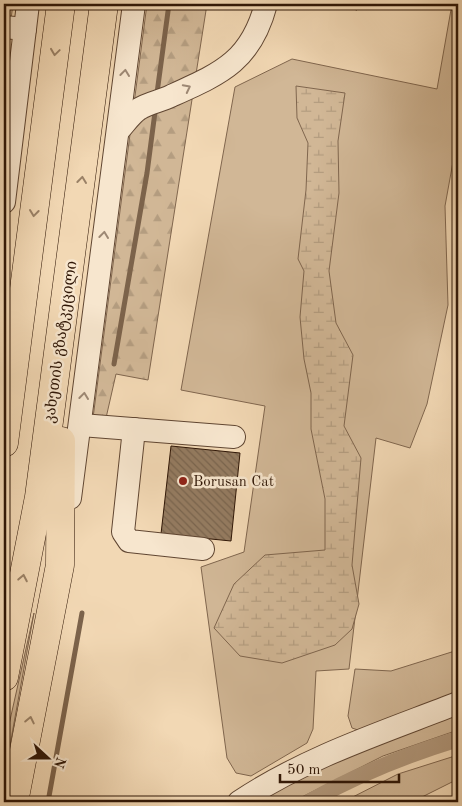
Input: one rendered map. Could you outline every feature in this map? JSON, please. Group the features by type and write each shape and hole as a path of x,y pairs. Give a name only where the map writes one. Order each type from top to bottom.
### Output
{"highway":[{"path":"4,443 61,4"},
{"name":"კახეთის გზატკეცილი","path":"4,678 39,497 104,4"},
{"path":"14,802 60,565 62,332"},
{"path":"4,393 16,354"}],"street":[{"path":"4,202 14,28 28,4"},
{"name":"კახეთის გზატკეცილი","path":"60,565 81,425 134,4"},
{"path":"118,131 138,109 170,96 227,68 246,51 260,28 266,4"},
{"path":"81,425 234,437"},
{"path":"134,429 123,532 130,541 203,549"},
{"path":"239,802 266,784 338,750 458,703"}],"green space":[{"path":"4,4 13,4 4,72"},
{"path":"147,4 207,4 148,380 116,374 106,418 93,418"},
{"path":"452,4 458,4 458,134 445,206 448,305 427,404 410,448 376,438 349,669 316,671 313,729 307,743 251,776 236,773 227,758 201,567 244,552 265,406 181,390 235,87 292,59 437,89"},
{"path":"296,86 345,93 338,141 339,193 329,271 336,323 353,355 344,426 361,458 352,565 359,604 352,629 335,645 282,663 240,656 214,628 234,584 265,555 325,550 325,499 311,429 311,393 304,359 300,317 304,271 298,259 306,190 308,143 297,118"},
{"path":"34,613 4,778 4,747"},
{"path":"458,650 458,693 358,730 352,728 348,716 355,669 391,671"},
{"path":"458,710 458,730 383,756 292,802 250,802 315,767"},
{"path":"458,755 458,779 412,802 343,802 398,774"}],"building":[{"path":"292,4 313,4 313,9"},
{"path":"341,4 358,4 357,10 341,6"},
{"path":"171,446 240,453 231,541 161,534"}],"waterway":[{"path":"157,93 169,4"},
{"path":"114,364 147,173 155,112"},
{"path":"48,802 82,613"},
{"path":"309,802 382,766 458,739"}],"place":[{"name":"Borusan Cat","path":"183,481"}]}
